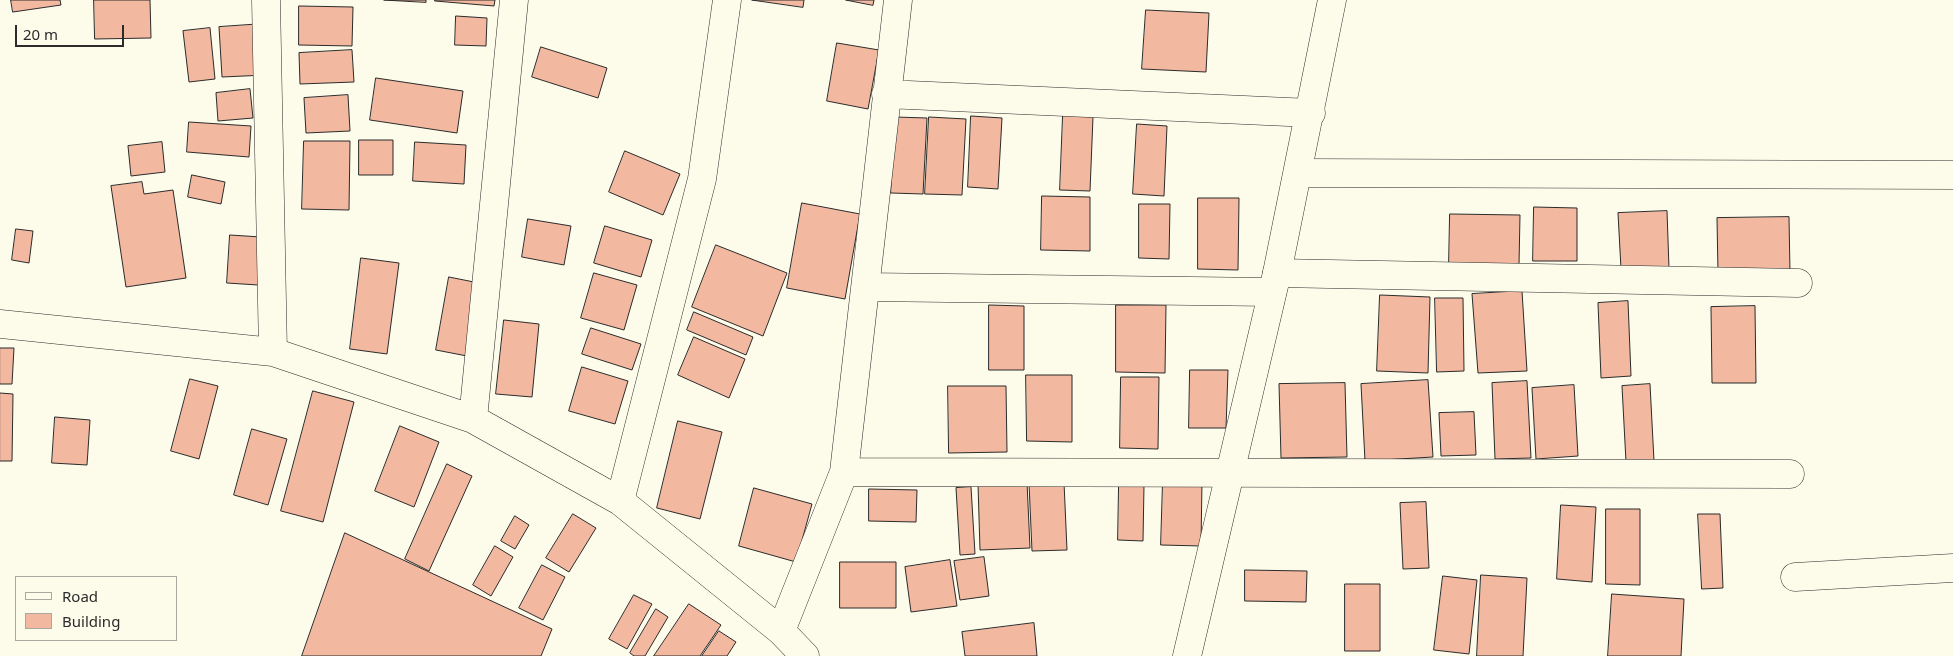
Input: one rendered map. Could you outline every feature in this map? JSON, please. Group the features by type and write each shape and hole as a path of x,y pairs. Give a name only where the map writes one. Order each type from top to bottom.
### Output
{"street":[{"path":"266,0 272,352"},
{"path":"473,419 514,0"},
{"path":"620,502 702,179 727,0"},
{"path":"781,631 844,472 898,0"},
{"path":"1187,656 1275,282 1332,0"},
{"path":"886,94 1310,113"},
{"path":"1298,173 1953,175"},
{"path":"866,287 1275,282 1798,283"},
{"path":"0,324 272,352 473,419 620,502 781,631 805,656"},
{"path":"844,472 1790,474"},
{"path":"1795,577 1953,568"}],"building":[{"path":"11,0 60,0 61,5 13,12"},
{"path":"94,0 150,0 151,38 95,39"},
{"path":"384,0 426,0 426,2"},
{"path":"435,0 495,0 494,6"},
{"path":"752,0 804,0 803,7"},
{"path":"846,0 874,0 873,5"},
{"path":"299,6 353,7 352,46 299,45"},
{"path":"1146,10 1209,13 1206,72 1142,69"},
{"path":"456,16 487,18 486,46 455,45"},
{"path":"263,24 266,75 222,77 219,27"},
{"path":"210,28 215,79 189,82 183,31"},
{"path":"837,43 879,50 868,109 827,101"},
{"path":"541,47 607,68 598,98 532,77"},
{"path":"352,50 354,82 300,84 299,53"},
{"path":"376,78 463,91 457,133 370,120"},
{"path":"250,89 253,118 218,121 216,93"},
{"path":"348,95 350,131 306,133 304,98"},
{"path":"1063,115 1093,117 1090,191 1060,190"},
{"path":"971,116 1002,118 998,189 968,187"},
{"path":"895,117 927,118 923,194 891,193"},
{"path":"929,117 966,119 962,195 925,194"},
{"path":"189,122 251,126 249,157 187,152"},
{"path":"1137,124 1167,126 1164,196 1133,194"},
{"path":"359,140 393,140 393,175 359,175"},
{"path":"304,141 350,141 349,210 302,209"},
{"path":"162,142 165,172 131,176 128,146"},
{"path":"415,142 466,145 464,184 413,181"},
{"path":"625,151 680,174 663,215 609,192"},
{"path":"192,175 225,182 221,204 188,197"},
{"path":"142,182 144,194 173,190 186,278 126,287 111,186"},
{"path":"1042,196 1090,197 1090,251 1041,250"},
{"path":"1198,198 1239,198 1238,270 1198,269"},
{"path":"802,203 860,214 845,299 787,288"},
{"path":"1139,204 1170,204 1169,259 1139,258"},
{"path":"1534,207 1577,208 1577,261 1533,261"},
{"path":"1667,211 1669,268 1621,269 1618,213"},
{"path":"1450,214 1520,215 1519,265 1449,264"},
{"path":"1789,217 1790,273 1718,273 1717,218"},
{"path":"528,219 571,226 564,265 522,257"},
{"path":"605,226 652,240 641,277 594,263"},
{"path":"16,229 33,231 29,263 12,260"},
{"path":"230,235 261,237 258,285 227,283"},
{"path":"716,245 787,273 763,336 692,307"},
{"path":"361,258 399,263 387,354 350,349"},
{"path":"594,273 637,285 624,330 581,318"},
{"path":"449,277 479,283 467,356 436,350"},
{"path":"1522,291 1527,371 1478,373 1472,294"},
{"path":"1380,295 1430,297 1428,373 1377,371"},
{"path":"1435,298 1463,298 1464,371 1437,372"},
{"path":"1628,301 1631,376 1601,378 1598,303"},
{"path":"989,305 1024,306 1024,370 989,370"},
{"path":"1116,305 1166,305 1165,373 1116,372"},
{"path":"1755,306 1756,383 1712,383 1711,307"},
{"path":"694,312 753,337 746,355 687,330"},
{"path":"504,320 539,324 532,397 496,394"},
{"path":"591,328 641,344 632,370 582,354"},
{"path":"694,337 745,359 729,398 678,375"},
{"path":"0,348 14,348 12,384 0,384"},
{"path":"582,367 628,381 615,424 569,411"},
{"path":"1190,370 1228,370 1226,428 1189,428"},
{"path":"1026,375 1072,375 1072,442 1027,441"},
{"path":"1121,377 1159,377 1158,449 1120,448"},
{"path":"190,379 218,386 199,459 171,451"},
{"path":"1428,380 1433,457 1365,461 1361,384"},
{"path":"1527,381 1531,458 1495,459 1492,383"},
{"path":"1345,383 1347,457 1281,458 1279,384"},
{"path":"1650,384 1654,461 1626,462 1622,386"},
{"path":"1574,385 1578,456 1536,459 1532,388"},
{"path":"948,386 1006,386 1007,452 949,453"},
{"path":"313,391 354,402 323,522 281,511"},
{"path":"0,393 13,394 12,461 0,461"},
{"path":"1474,412 1476,455 1441,456 1439,413"},
{"path":"55,417 90,420 87,465 52,463"},
{"path":"678,421 722,432 700,519 657,508"},
{"path":"400,426 439,442 414,507 375,491"},
{"path":"252,429 287,439 268,505 234,495"},
{"path":"447,464 472,476 429,571 405,559"},
{"path":"1163,480 1202,481 1201,546 1161,545"},
{"path":"1027,482 1030,548 980,550 978,484"},
{"path":"1064,482 1067,550 1032,551 1029,483"},
{"path":"1119,484 1144,485 1143,541 1118,540"},
{"path":"971,487 975,554 960,555 956,488"},
{"path":"754,488 812,504 796,562 739,546"},
{"path":"869,489 917,490 916,522 869,521"},
{"path":"1426,502 1429,568 1403,569 1400,503"},
{"path":"1561,505 1596,507 1592,582 1557,579"},
{"path":"1606,509 1640,509 1640,585 1606,584"},
{"path":"573,514 596,528 569,572 546,558"},
{"path":"1698,514 1720,514 1723,588 1702,589"},
{"path":"515,516 529,525 515,549 501,541"},
{"path":"345,533 552,629 541,656 302,656"},
{"path":"495,546 513,557 491,596 473,585"},
{"path":"984,557 989,596 960,600 954,561"},
{"path":"950,560 957,606 911,612 905,567"},
{"path":"840,562 896,562 896,608 840,608"},
{"path":"542,565 565,577 543,620 519,608"},
{"path":"1245,570 1307,571 1306,602 1245,601"},
{"path":"1481,575 1527,578 1523,656 1477,656"},
{"path":"1443,576 1477,580 1469,654 1434,650"},
{"path":"1345,584 1380,584 1380,651 1345,651"},
{"path":"1612,594 1684,599 1681,656 1608,656"},
{"path":"634,595 652,604 627,649 609,639"},
{"path":"689,604 721,625 700,656 654,656"},
{"path":"656,609 668,617 645,656 634,656 630,653"},
{"path":"1034,623 1037,656 965,656 962,632"},
{"path":"719,631 736,642 727,656 702,656"}]}
